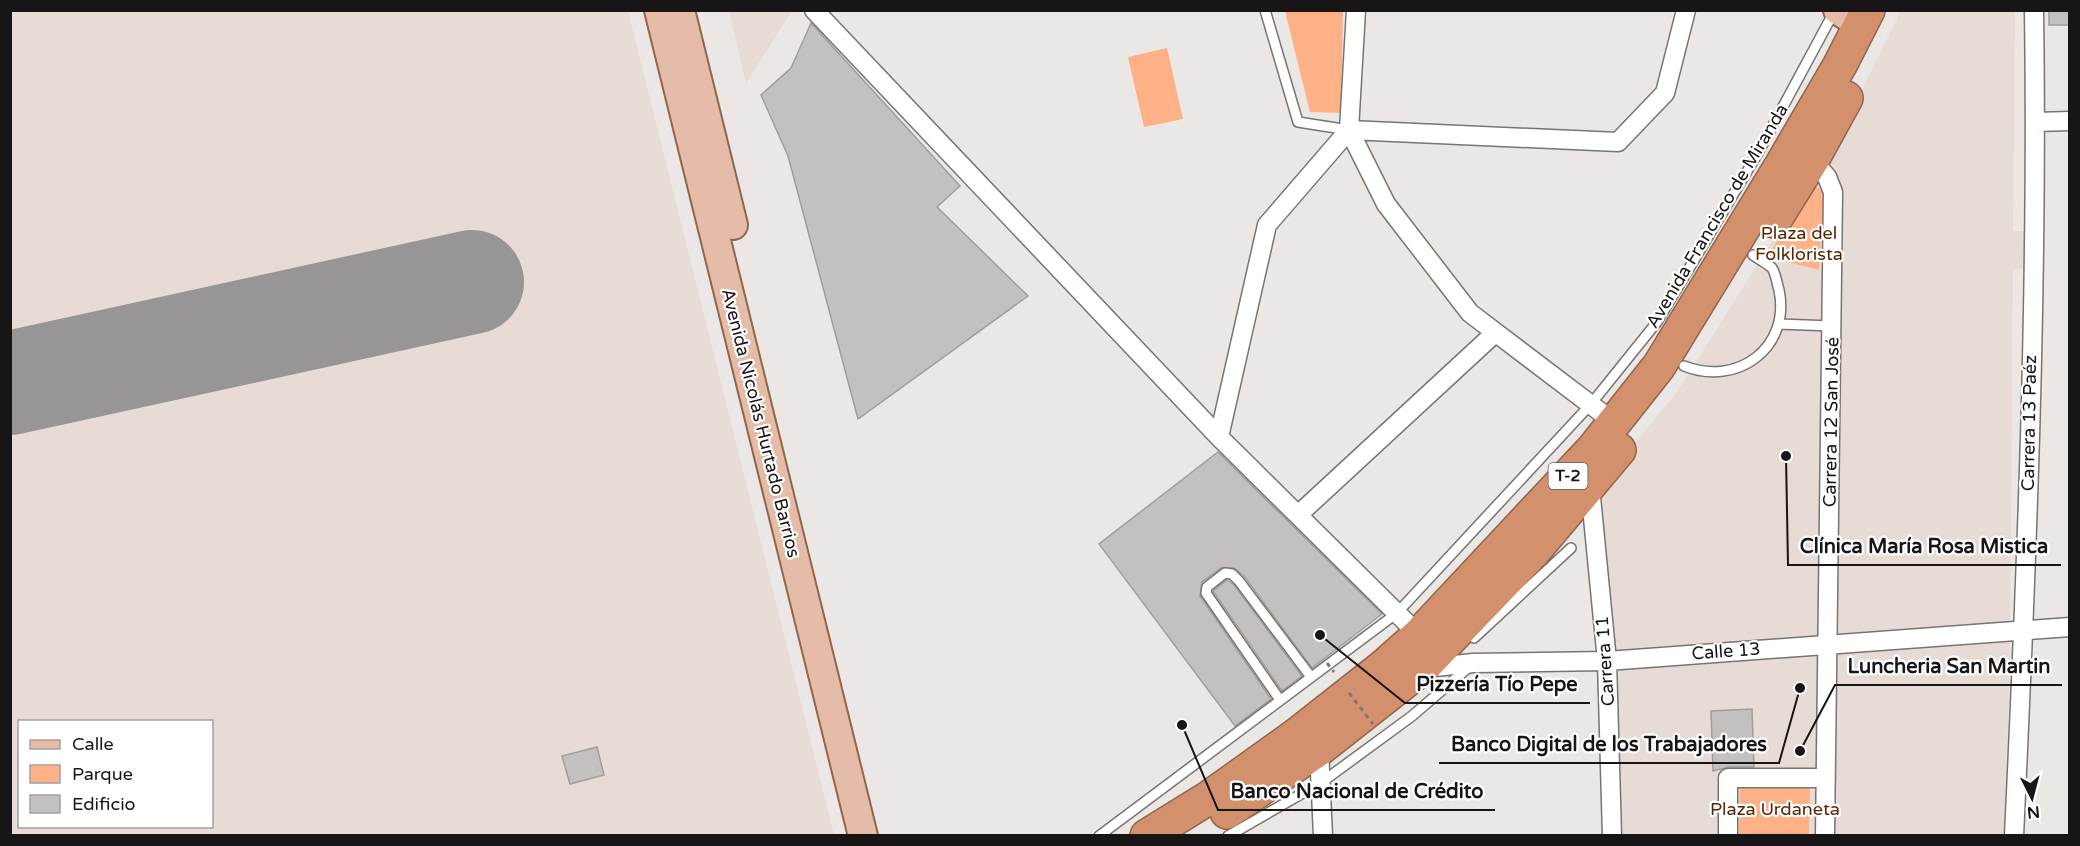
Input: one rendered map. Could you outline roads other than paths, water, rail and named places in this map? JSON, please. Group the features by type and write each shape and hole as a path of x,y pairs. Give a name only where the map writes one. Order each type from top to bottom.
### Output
{"highway":[{"name":"Avenida Francisco de Miranda","path":"1147,836 1210,797 1281,747 1383,667 1408,624 1602,455 1684,366 1753,255 1801,155 1849,70 1891,10"},
{"name":"Avenida Francisco de Miranda","path":"1849,70 1850,14"},
{"name":"Avenida Francisco de Miranda","path":"1190,836 1318,749 1482,622 1542,559 1590,487 1602,455 1603,413 1659,366 1801,155"}],"main road":[{"name":"Avenida Nicolás Hurtado Barrios","path":"659,10 863,836"},
{"name":"Avenida Nicolás Hurtado Barrios","path":"680,10 883,836"}],"street":[{"path":"814,10 1219,437 1408,624"},
{"path":"1356,10 1349,130 1386,204 1470,314 1603,413"},
{"path":"1349,130 1618,142 1665,93 1686,10"},
{"name":"Carrera 13 Paéz","path":"2014,836 2025,630 2036,123 2034,10"},
{"path":"2036,123 2070,121"},
{"path":"1219,437 1267,225 1349,130"},
{"name":"Carrera 12 San José","path":"1801,155 1827,177 1833,192 1825,836"},
{"path":"1298,515 1495,333"},
{"name":"Carrera 11","path":"1590,487 1607,661 1612,836"},
{"name":"Calle 13","path":"1383,667 1422,668 1473,663 1607,661 2070,627"},
{"path":"1318,749 1322,782 1323,836"},
{"path":"1728,836 1728,778 1826,778"}],"lane":[{"path":"1265,10 1298,122 1349,130"},
{"name":"Avenida Francisco de Miranda","path":"1099,836 1311,677 1408,624 1603,413 1758,153 1850,14"},
{"path":"1684,366 1707,373 1734,370 1757,356 1772,339 1779,324 1781,304 1777,281 1772,268 1753,255"},
{"path":"1779,324 1832,326"},
{"name":"Avenida Francisco de Miranda","path":"1542,559 1571,548"},
{"path":"1280,700 1206,593 1207,587 1225,573 1232,574 1239,581 1311,677"},
{"path":"1228,836 1322,782 1412,716 1473,663"}],"place":[{"name":"Clínica María Rosa Mistica","path":"1786,456"},
{"name":"Pizzería Tío Pepe","path":"1320,635"},
{"name":"Banco Digital de los Trabajadores","path":"1800,688"},
{"name":"Banco Nacional de Crédito","path":"1182,725"},
{"name":"Luncheria San Martin","path":"1800,751"}],"park label":[{"name":"Plaza del Folklorista","path":"1799,243"},
{"name":"Plaza Urdaneta","path":"1775,809"}]}
